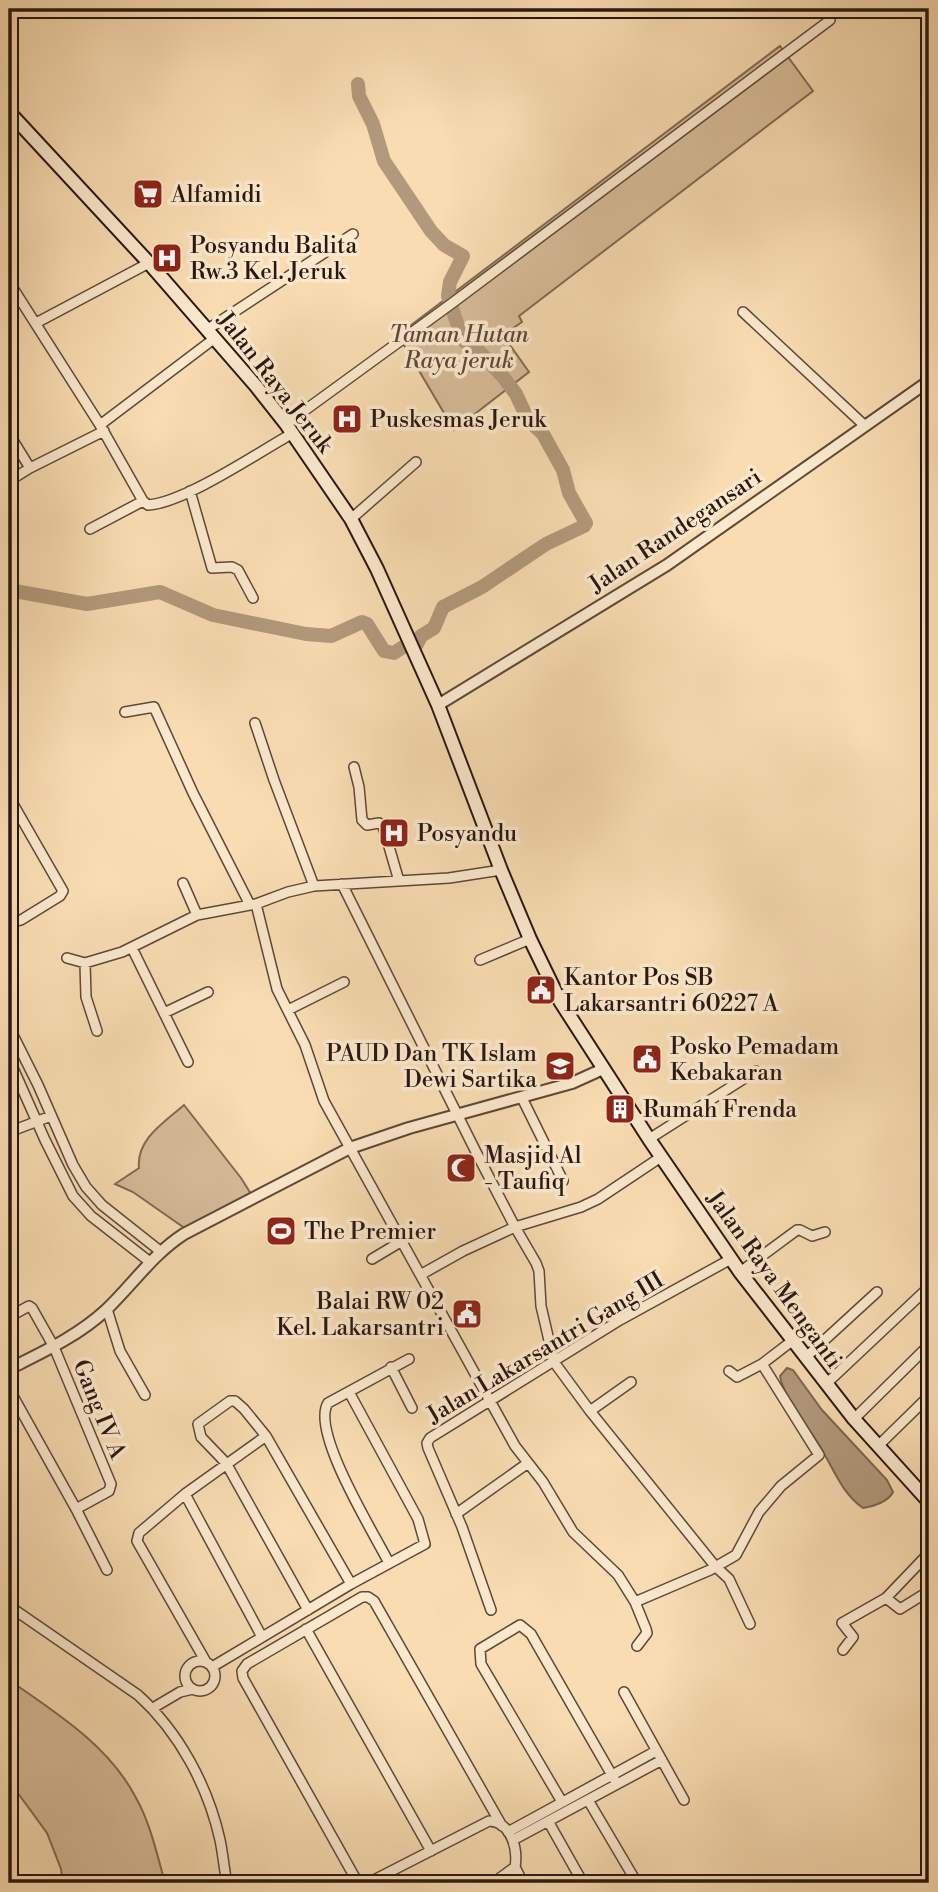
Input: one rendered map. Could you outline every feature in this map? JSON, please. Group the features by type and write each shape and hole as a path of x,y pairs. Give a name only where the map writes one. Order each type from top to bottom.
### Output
{"main road":[{"name":"Jalan Raya Jeruk","path":"9,111 211,334 289,428 351,519 377,569 439,705 501,870"},
{"name":"Jalan Raya Menganti","path":"501,870 560,1001 661,1157 740,1272 805,1358 854,1419 929,1502"}],"street":[{"path":"11,288 102,428 143,500 148,505 158,505 190,491 289,428 831,20"},
{"path":"9,481 102,428 211,334 353,234"},
{"path":"36,323 149,263"},
{"path":"743,312 864,425"},
{"name":"Jalan Randegansari","path":"439,705 667,565 929,381"},
{"path":"9,434 30,468"},
{"path":"351,519 415,462"},
{"path":"190,491 205,536 211,566 214,569 232,567 238,570 253,598"},
{"path":"90,529 143,500"},
{"path":"125,712 154,707 193,793 253,905 274,979 305,1045 324,1101 422,1274 506,1431 543,1482 573,1532 618,1575 635,1602 647,1633 637,1646"},
{"path":"255,723 314,886"},
{"path":"354,767 362,820 364,824 379,822 383,826 399,881"},
{"path":"9,797 63,891 60,896 21,920 17,921 9,912"},
{"path":"67,958 85,963 132,948 197,915 253,905 288,891 314,886 449,878 501,870"},
{"path":"183,883 197,915"},
{"path":"342,884 515,1227 533,1256 539,1270 541,1306 554,1362 590,1411 729,1580 750,1624"},
{"path":"480,960 530,939"},
{"path":"132,948 188,1062"},
{"path":"85,963 87,1004 97,1031"},
{"path":"288,1010 344,982"},
{"path":"164,1013 208,992"},
{"path":"9,1027 73,1165 86,1187 102,1205 160,1251"},
{"path":"9,1059 45,1140 74,1196 91,1216 150,1262"},
{"path":"9,1369 83,1329 107,1309 160,1251 184,1234 349,1148 458,1114 572,1083 603,1069"},
{"path":"649,1139 756,1071"},
{"path":"522,1098 563,1181"},
{"path":"9,1132 37,1119 51,1116"},
{"path":"422,1274 515,1227 581,1207 598,1199 661,1157"},
{"path":"740,1272 797,1230 812,1236 825,1232"},
{"path":"372,1259 402,1241"},
{"name":"Jalan Lakarsantri Gang III","path":"491,1610 463,1527 427,1443 430,1438 620,1320 732,1259"},
{"path":"826,1384 929,1287"},
{"path":"805,1358 877,1292"},
{"path":"9,1317 29,1306 32,1308 54,1347"},
{"path":"107,1309 120,1351 145,1395"},
{"path":"729,1371 737,1377 762,1364 792,1341"},
{"path":"854,1419 929,1345"},
{"name":"Gang IV A","path":"54,1347 111,1484 108,1491 76,1509"},
{"path":"389,1563 335,1461 323,1415 328,1403 409,1359"},
{"path":"635,1602 736,1555 759,1512 781,1486 819,1454 762,1364"},
{"path":"391,1367 412,1408"},
{"path":"590,1411 631,1382"},
{"path":"9,1389 107,1570"},
{"path":"266,1436 185,1494 139,1533 137,1541 209,1664 215,1678 211,1687 202,1691 190,1685 186,1672 191,1663 209,1664 262,1637 426,1542 418,1519 349,1392"},
{"path":"878,1446 929,1396"},
{"path":"307,1610 226,1463 201,1437 198,1430 198,1424 230,1401 238,1403 266,1436 351,1584"},
{"path":"456,1514 528,1463"},
{"path":"185,1494 262,1637"},
{"path":"844,1650 853,1637 842,1623 886,1598 929,1553"},
{"path":"886,1598 900,1608 929,1591"},
{"path":"358,1883 243,1678 242,1671 247,1664 362,1597 374,1601 508,1833 517,1854 515,1867 523,1883"},
{"path":"9,1606 138,1695 153,1709 189,1759 202,1784 220,1841 227,1883"},
{"path":"562,1802 481,1664 480,1649 520,1625 531,1634 617,1784"},
{"path":"306,1629 431,1851"},
{"path":"153,1709 190,1685"},
{"path":"624,1692 684,1800"},
{"path":"508,1833 656,1751"},
{"path":"508,1833 548,1821 662,1760"},
{"path":"588,1800 637,1883"},
{"path":"368,1883 489,1821 495,1821 508,1833"},
{"path":"548,1821 583,1883"},
{"path":"493,1883 515,1867"},
{"path":"9,1869 15,1883"}],"green space":[{"name":"Taman Hutan Raya jeruk","path":"780,46 813,91 519,316 522,322 503,335 529,372 454,430 398,335"},
{"path":"184,1105 251,1194 186,1229 133,1192 115,1184 139,1168 139,1158 147,1140"},
{"path":"9,1680 79,1731 124,1778 145,1816 165,1883 63,1883 61,1869 47,1833 9,1781"}],"shaded area":[{"path":"787,1368 793,1370 822,1410 887,1480 893,1492 888,1498 863,1508 848,1494 785,1391 780,1376"}],"waterway":[{"path":"358,84 359,96 373,124 384,161 431,231 444,245 463,256 450,282 448,296 464,341 480,352 504,378 516,394 528,420 543,434 563,470 569,493 586,523 546,544 482,587 443,607 434,628 412,646"},
{"path":"9,590 87,604 160,592 213,615 306,634 331,636 362,622 367,624 384,651 394,653 403,647"}],"place":[{"name":"Alfamidi","path":"148,194"},
{"name":"Posyandu Balita Rw.3 Kel. Jeruk","path":"167,258"},
{"name":"Puskesmas Jeruk","path":"347,419"},
{"name":"Posyandu","path":"394,833"},
{"name":"Kantor Pos SB Lakarsantri 60227 A","path":"541,990"},
{"name":"Posko Pemadam Kebakaran","path":"647,1059"},
{"name":"PAUD Dan TK Islam Dewi Sartika","path":"560,1066"},
{"name":"Rumah Frenda","path":"620,1109"},
{"name":"Masjid Al - Taufiq","path":"461,1168"},
{"name":"The Premier","path":"281,1231"},
{"name":"Balai RW 02 Kel. Lakarsantri","path":"467,1314"}]}
